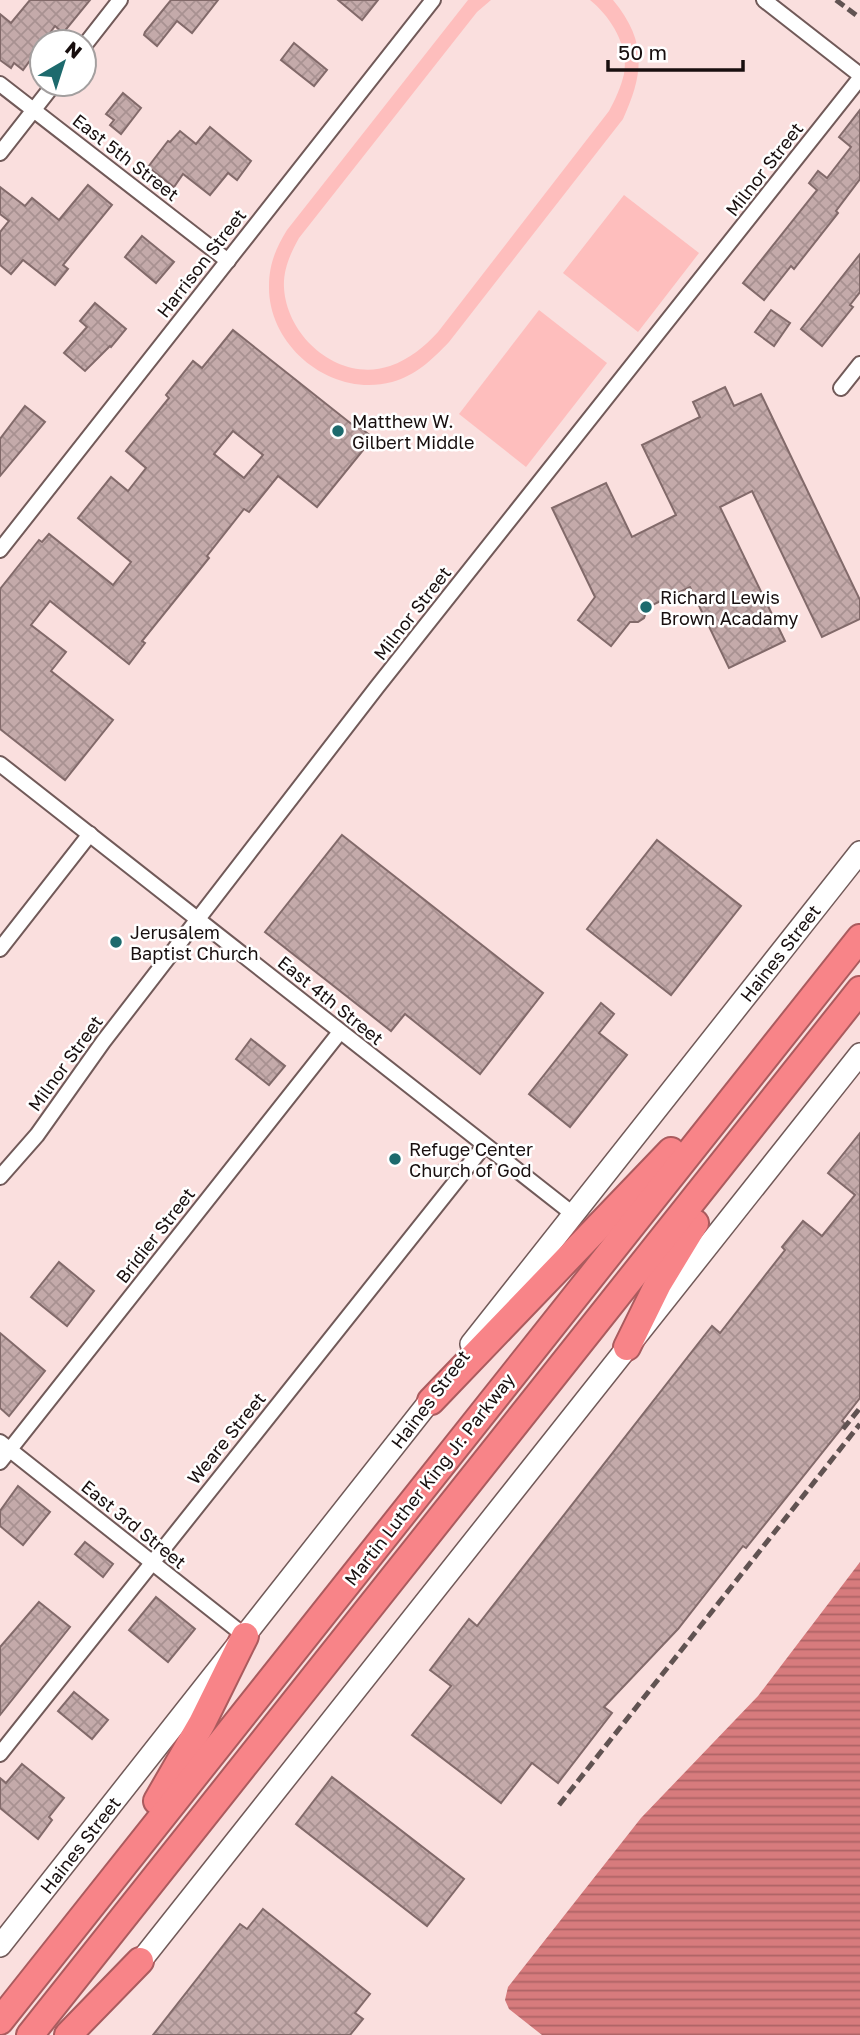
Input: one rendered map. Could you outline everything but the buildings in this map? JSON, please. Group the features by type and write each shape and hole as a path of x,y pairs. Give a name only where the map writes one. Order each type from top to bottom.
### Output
{"highway":[{"path":"834,970 860,932"},
{"name":"Martin Luther King Jr. Parkway","path":"0,2021 860,938"},
{"name":"Martin Luther King Jr. Parkway","path":"30,2035 766,1112 860,990"},
{"path":"431,1401 774,1044"},
{"path":"627,1347 658,1284 766,1112"},
{"path":"89,1909 187,1751 245,1636"},
{"path":"68,2035 140,1961"}],"street":[{"path":"98,28 120,0"},
{"name":"Harrison Street","path":"0,550 433,0"},
{"path":"764,0 860,77"},
{"name":"Milnor Street","path":"0,1177 37,1135 103,1042 392,669 860,77"},
{"name":"East 5th Street","path":"0,84 228,261"},
{"path":"0,153 43,98"},
{"path":"841,388 860,364"},
{"name":"East 4th Street","path":"0,764 573,1214"},
{"path":"0,949 90,834"},
{"name":"Haines Street","path":"1,1945 860,852"},
{"name":"Bridier Street","path":"0,1462 5,1445 340,1032"},
{"path":"85,2035 140,1961 860,1054"},
{"name":"Weare Street","path":"0,1754 484,1146"},
{"name":"East 3rd Street","path":"5,1445 245,1636"}],"shaded area":[{"path":"468,0 491,0 477,12 299,238 293,250 285,275 287,306 295,324 319,352 335,362 371,370 397,363 427,343 609,111 624,74 624,53 617,33 605,15 590,0 613,0 632,29 639,58 630,102 623,119 449,342 423,366 392,382 369,385 326,375 308,363 279,329 269,286 274,256 287,230"},
{"path":"624,195 699,253 638,332 563,273"},
{"path":"539,310 607,363 526,467 459,414"},
{"path":"860,1562 860,2035 542,2035 509,2009 505,2000 508,1987 641,1818 758,1696"}],"railway":[{"path":"836,0 860,18"},
{"path":"843,1429 860,1408"},
{"path":"559,1805 860,1424"}],"place":[{"name":"Matthew W. Gilbert Middle","path":"338,431"},
{"name":"Richard Lewis Brown Acadamy","path":"646,607"},
{"name":"Jerusalem Baptist Church","path":"116,942"},
{"name":"Refuge Center Church of God","path":"395,1159"}]}
